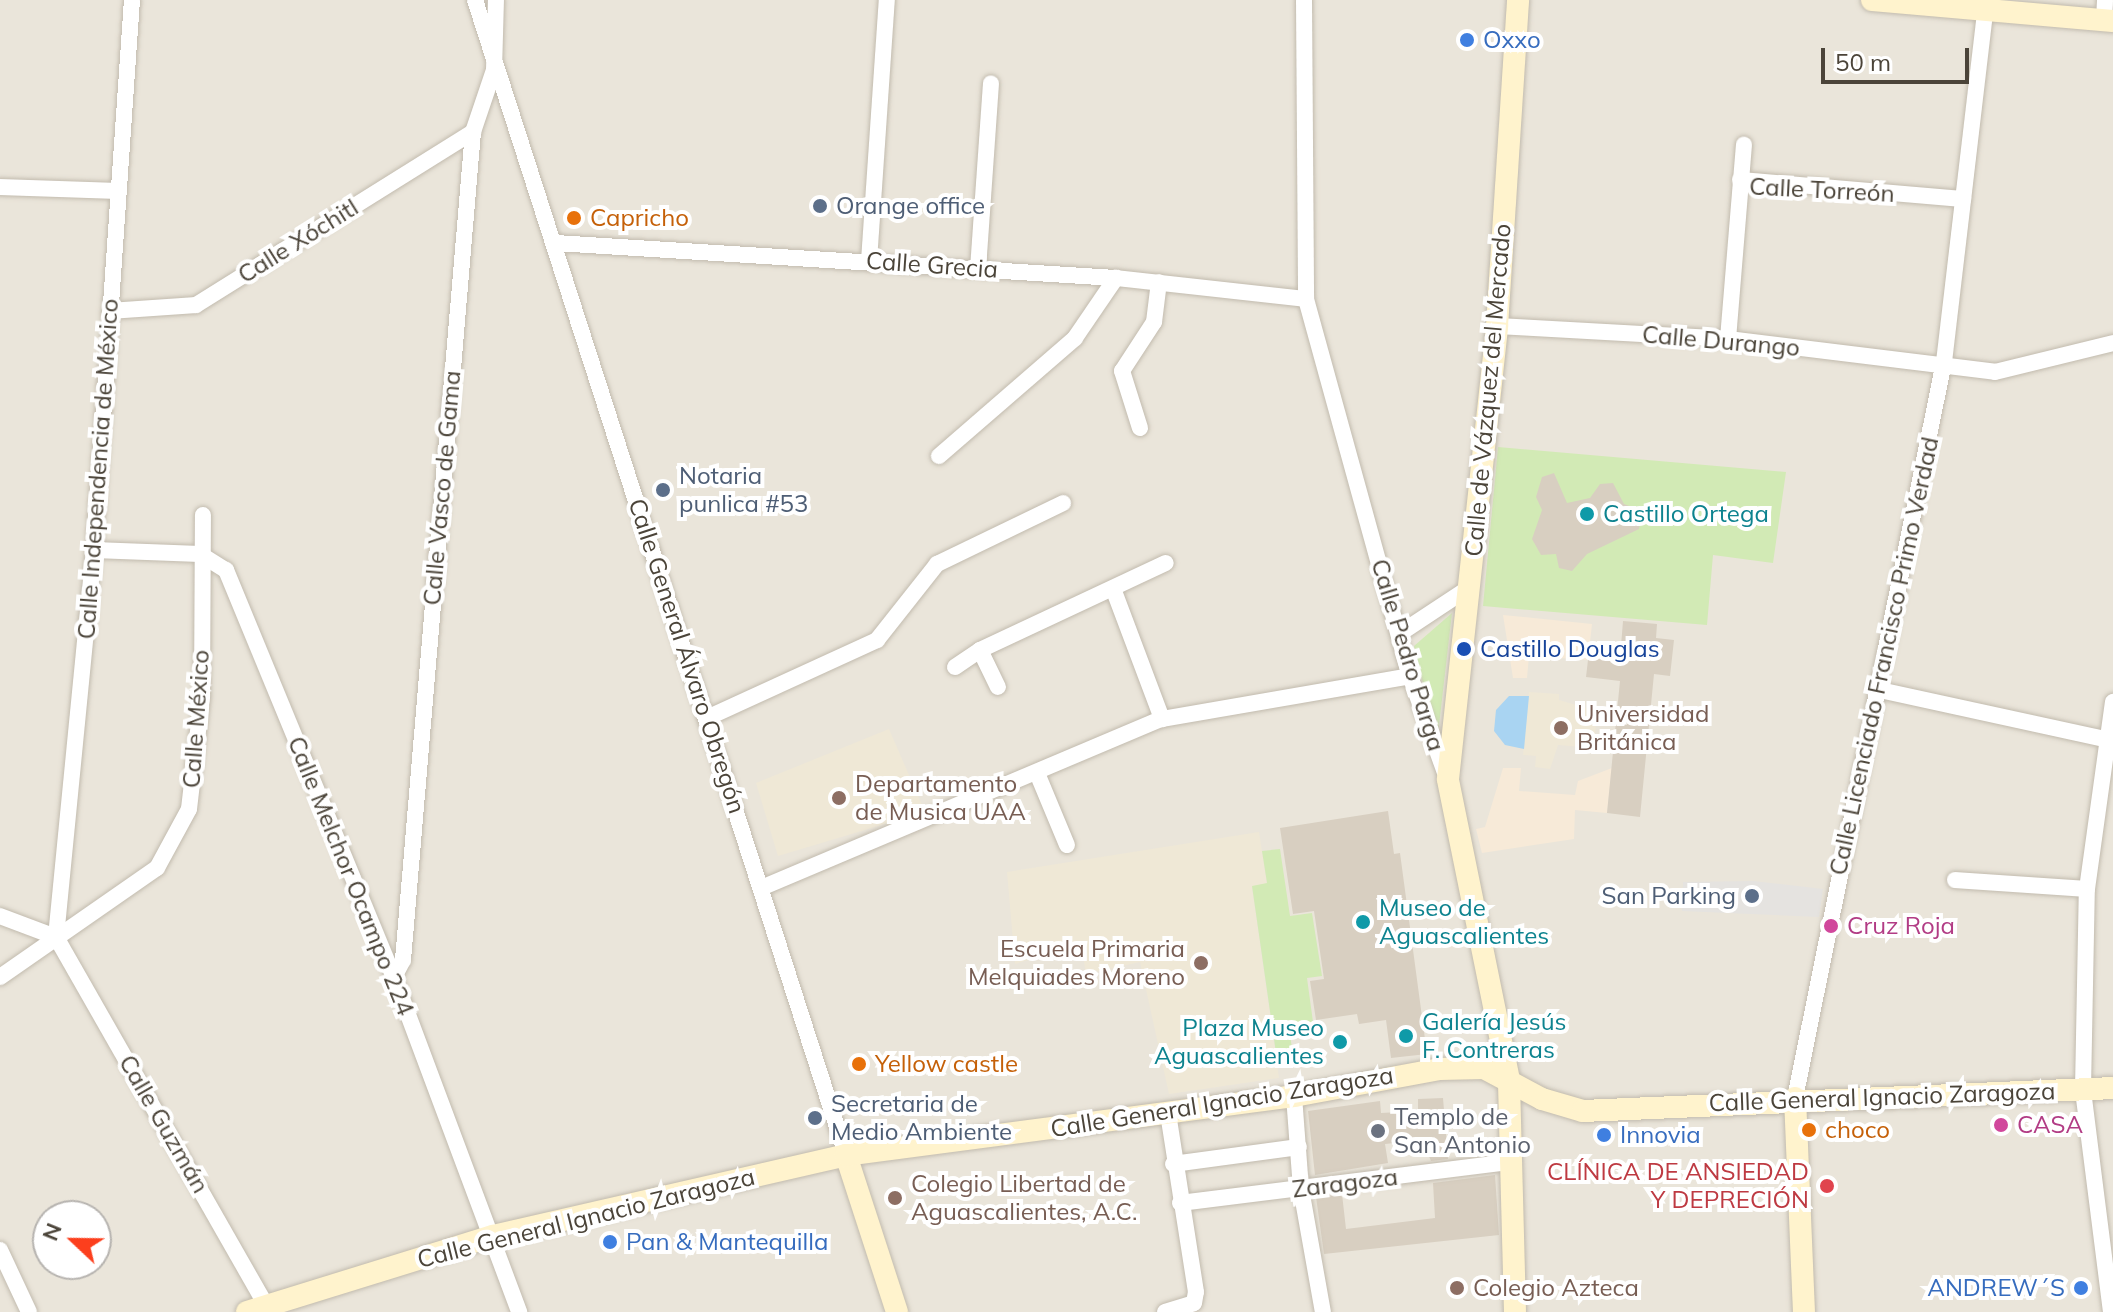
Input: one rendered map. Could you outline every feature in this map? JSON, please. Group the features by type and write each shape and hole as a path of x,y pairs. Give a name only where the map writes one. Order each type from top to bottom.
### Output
{"street":[{"name":"Calle Independencia de México","path":"56,937 94,550 132,0"},
{"name":"Calle General Álvaro Obregón","path":"475,0 494,70 556,243 897,1312"},
{"name":"Calle Vasco de Gama","path":"394,977 403,960 473,132 494,70 496,0"},
{"path":"869,261 887,0"},
{"name":"Calle Pedro Parga","path":"1304,0 1306,299 1410,676 1448,779 1509,1080 1515,1312"},
{"name":"Calle de Vázquez del Mercado","path":"1448,779 1497,326 1518,0"},
{"path":"1872,0 2107,14"},
{"name":"Calle Licenciado Francisco Primo Verdad","path":"1804,1312 1795,1098 1875,689 1944,362 1985,5"},
{"path":"978,269 991,83"},
{"name":"Calle Xóchitl","path":"110,311 196,305 473,132"},
{"path":"1740,180 1744,145"},
{"name":"Calle Torreón","path":"1728,339 1740,180 1963,199"},
{"path":"0,187 118,191"},
{"name":"Calle Grecia","path":"556,243 1116,278 1306,299"},
{"path":"939,456 1075,338 1116,278"},
{"path":"1140,428 1122,371 1154,322 1159,282"},
{"name":"Calle Durango","path":"1497,326 1728,339 1944,362 2008,372 2113,343"},
{"path":"707,718 877,640 937,564 1063,503"},
{"name":"Calle México","path":"0,977 157,868 189,809 202,696 200,554 203,515"},
{"path":"94,550 200,554"},
{"name":"Calle Melchor Ocampo 224","path":"200,554 226,570 394,977 519,1312"},
{"path":"955,667 980,650 1114,591 1166,563"},
{"path":"1399,634 1470,587"},
{"path":"1114,591 1162,719"},
{"path":"980,650 998,687"},
{"path":"761,888 1162,719 1410,676"},
{"path":"1875,689 2110,741"},
{"path":"2111,1312 2083,1089 2087,889 2113,702"},
{"path":"1037,773 1067,845"},
{"path":"1955,880 2087,889"},
{"path":"0,916 56,937"},
{"name":"Calle Guzmán","path":"56,937 262,1310"},
{"name":"Calle General Ignacio Zaragoza","path":"262,1310 493,1236 846,1155 1294,1096 1439,1069 1484,1068 1583,1111 1795,1098 2113,1088"},
{"path":"1294,1096 1301,1189 1323,1312"},
{"path":"1165,1312 1194,1303 1168,1113"},
{"name":"Zaragoza","path":"1173,1164 1299,1147"},
{"name":"Zaragoza","path":"1180,1203 1510,1162"},
{"path":"0,1250 29,1312"}],"shaded area":[{"path":"0,0 2113,0 2113,1312 0,1312"},
{"path":"1503,615 1592,624 1588,660 1529,656 1527,678 1513,678"},
{"name":"Universidad Británica","path":"1529,692 1559,694 1559,700 1597,711 1594,748 1558,745 1550,769 1535,767 1536,756 1523,755"},
{"name":"Departamento de Musica UAA","path":"889,729 925,812 778,856 756,783"},
{"path":"1503,768 1521,768 1519,791 1575,795 1578,781 1612,768 1607,813 1575,810 1574,839 1482,853 1476,829 1485,827"},
{"name":"Escuela Primaria Melquiades Moreno","path":"1259,832 1267,884 1252,887 1279,1078 1169,1094 1140,962 1086,974 1081,943 1015,964 1007,872"},
{"name":"San Parking","path":"1753,881 1823,889 1819,917 1682,911 1683,882"}],"green space":[{"path":"1498,447 1786,472 1773,563 1713,555 1707,625 1483,606"},
{"path":"1452,613 1437,743 1414,646"},
{"path":"1280,849 1290,916 1312,913 1322,976 1307,978 1313,1022 1289,1026 1294,1064 1278,1067 1252,886 1267,883 1262,851"}],"water":[{"path":"1509,696 1529,696 1524,749 1505,745 1494,731 1496,710"}],"building":[{"path":"1554,473 1567,503 1590,498 1600,484 1613,483 1624,504 1642,511 1639,529 1587,554 1572,571 1559,568 1556,554 1541,555 1532,539 1542,510 1536,497 1542,477"},
{"path":"1623,621 1657,624 1656,638 1674,640 1670,676 1654,674 1640,817 1607,813 1620,681 1586,677 1590,643 1621,646"},
{"name":"Museo de Aguascalientes","path":"1388,811 1394,854 1400,853 1427,1054 1391,1058 1386,1020 1359,1024 1357,1014 1316,1020 1310,981 1324,979 1314,911 1293,914 1280,828"},
{"name":"Templo de San Antonio","path":"1443,1098 1448,1159 1431,1161 1422,1140 1385,1144 1388,1163 1315,1175 1308,1111 1380,1101 1381,1113 1418,1111 1418,1099"},
{"path":"1495,1175 1499,1235 1324,1254 1316,1197 1342,1194 1346,1229 1435,1218 1433,1183"}],"place":[{"name":"Oxxo","path":"1467,40"},
{"name":"Orange office","path":"820,206"},
{"name":"Capricho","path":"574,218"},
{"name":"Notaria punlica #53","path":"663,490"},
{"name":"Castillo Ortega","path":"1587,514"},
{"name":"Castillo Douglas","path":"1464,649"},
{"name":"Universidad Británica","path":"1561,728"},
{"name":"Departamento de Musica UAA","path":"839,798"},
{"name":"San Parking","path":"1752,896"},
{"name":"Museo de Aguascalientes","path":"1363,922"},
{"name":"Cruz Roja","path":"1831,926"},
{"name":"Escuela Primaria Melquiades Moreno","path":"1201,963"},
{"name":"Galería Jesús F. Contreras","path":"1406,1036"},
{"name":"Plaza Museo Aguascalientes","path":"1340,1042"},
{"name":"Yellow castle","path":"859,1064"},
{"name":"Secretaria de Medio Ambiente","path":"815,1118"},
{"name":"CASA","path":"2001,1125"},
{"name":"choco","path":"1809,1130"},
{"name":"Templo de San Antonio","path":"1378,1131"},
{"name":"Innovia","path":"1604,1135"},
{"name":"CLÍNICA DE ANSIEDAD Y DEPRECIÓN","path":"1827,1186"},
{"name":"Colegio Libertad de Aguascalientes, A.C.","path":"895,1198"},
{"name":"Pan & Mantequilla","path":"610,1242"},
{"name":"Colegio Azteca","path":"1457,1288"},
{"name":"ANDREW´S","path":"2081,1288"}]}
